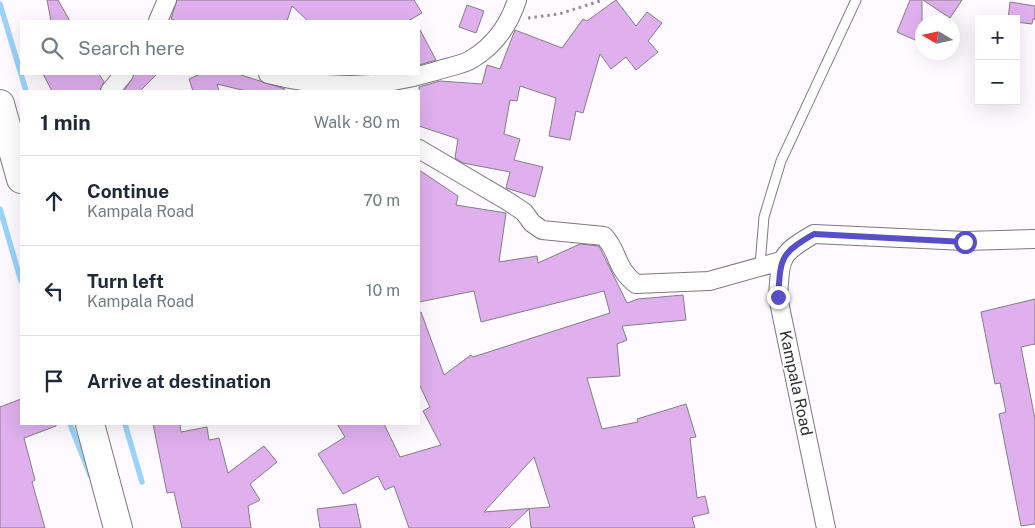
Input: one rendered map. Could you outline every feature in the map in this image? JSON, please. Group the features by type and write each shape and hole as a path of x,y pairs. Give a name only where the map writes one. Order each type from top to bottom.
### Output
{"main road":[{"path":"0,104 16,142 20,172"},
{"path":"90,425 118,528"}],"street":[{"path":"158,20 167,0"},
{"path":"274,75 334,86 369,85 401,81 471,60 494,42 510,20 518,0"},
{"path":"111,90 123,75"},
{"path":"420,150 509,202 524,212 532,223 542,230 604,236 608,240 624,274 636,284 709,281 781,261 792,246 814,234 965,242 1035,239"},
{"name":"Kampala Road","path":"781,261 778,297 826,528"}],"lane":[{"path":"760,266 764,216 781,161 856,0"}],"path":[{"path":"510,20 559,14 603,0"}],"building":[{"path":"47,0 58,0 69,20 51,20"},
{"path":"177,0 414,0 422,13 410,20 307,20 292,6 287,20 171,19"},
{"path":"616,0 636,26 647,12 662,23 648,41 658,52 636,70 626,57 611,69 600,54 583,113 576,111 570,140 549,136 556,98 520,86 517,101 510,100 504,134 520,139 514,160 543,167 535,197 506,188 510,172 463,163 455,158 458,139 420,126 419,87 440,81 482,84 487,65 500,69 515,30 562,48 583,19 587,21"},
{"path":"910,0 922,0 922,15 915,15 915,40 897,32"},
{"path":"923,0 962,0 952,15 946,15"},
{"path":"1010,2 1035,6 1035,19 1033,19 1032,24 1020,22 1020,15 1008,15"},
{"path":"467,5 484,11 476,33 459,27"},
{"path":"420,30 436,60 420,65"},
{"path":"44,75 100,75 104,82 100,90 51,90"},
{"path":"133,75 156,75 141,90 125,90"},
{"path":"198,75 241,75 285,89 242,90 217,84 219,90 193,90 189,79"},
{"path":"420,171 458,196 456,205 506,213 499,262 537,256 538,263 580,244 599,246 627,303 638,299 683,295 686,320 622,326 627,340 617,344 620,376 587,378 602,429 638,422 637,419 686,404 696,437 690,438 697,498 705,496 709,513 692,517 695,528 531,528 529,509 509,528 409,528 394,486 385,490 378,476 343,494 318,454 345,437 338,425 384,425 400,457 441,445 423,411 430,407 420,386 420,312 444,375 471,355 473,357 610,313 604,291 481,322 474,291 420,302","holes":["534,457 550,507 484,512"]},
{"path":"1035,299 1035,344 1021,347 1035,419 1035,524 1021,526 999,414 1006,412 1000,383 995,384 981,312"},
{"path":"20,399 20,425 56,425 24,438 35,480 32,482 45,528 0,528 0,407"},
{"path":"153,425 180,425 181,432 207,427 209,440 219,438 228,473 264,446 277,462 250,484 260,500 248,506 251,528 182,528 174,492 167,493"},
{"path":"356,504 361,528 320,528 317,509"}],"waterway":[{"path":"0,4 20,71"},
{"path":"21,75 26,90"},
{"path":"0,209 20,278"},
{"path":"70,425 90,475"},
{"path":"125,425 142,482"}],"route":[{"path":"778,297 781,261 792,246 814,234 965,242"}]}
